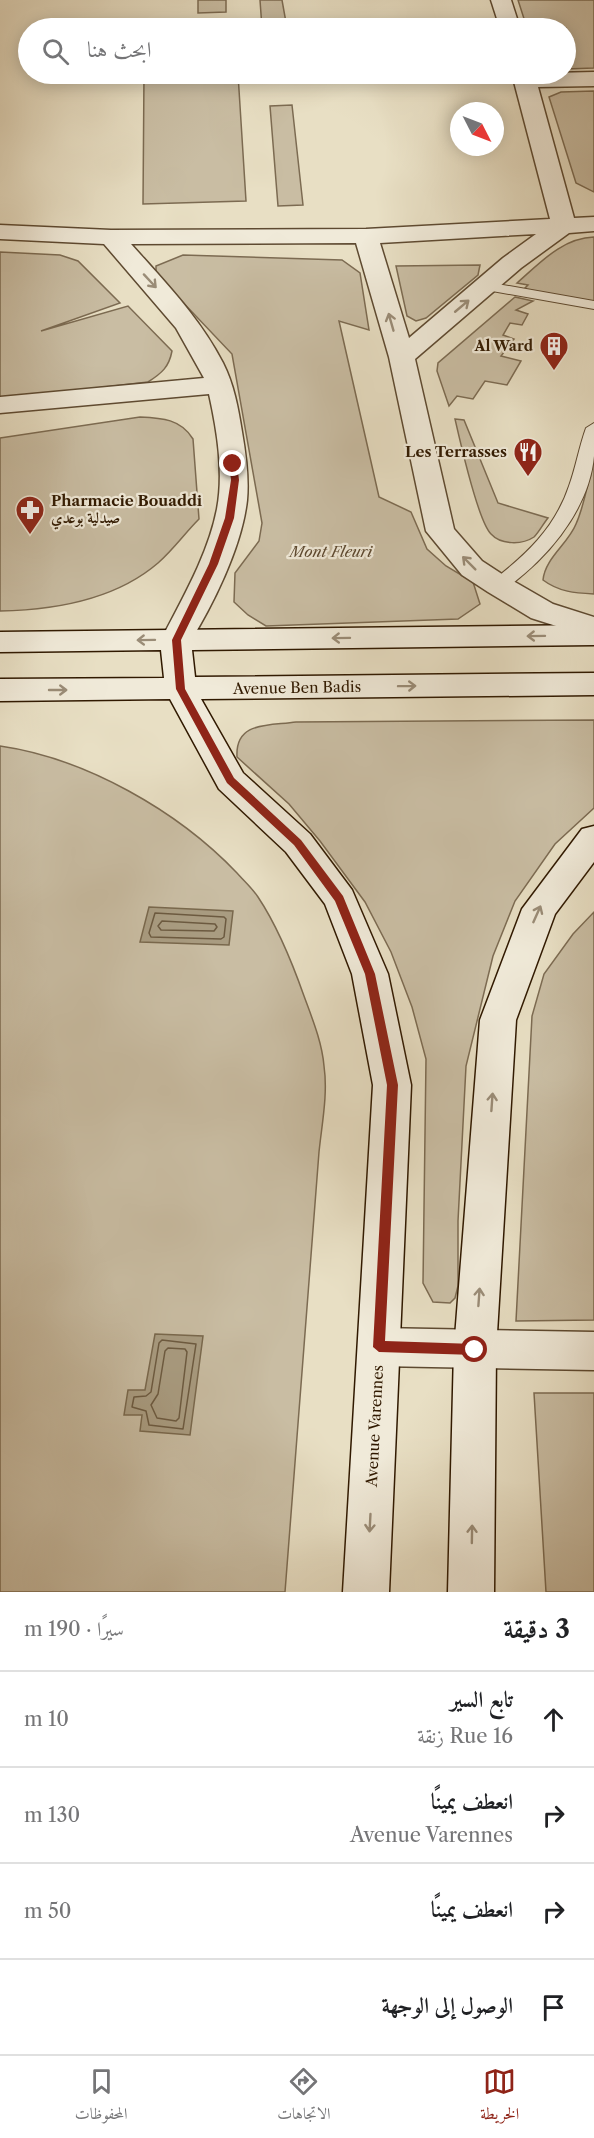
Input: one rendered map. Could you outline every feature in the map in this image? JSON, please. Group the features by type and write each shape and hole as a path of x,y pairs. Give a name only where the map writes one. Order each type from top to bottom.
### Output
{"street":[{"path":"501,0 507,18"},
{"path":"576,78 594,79"},
{"path":"526,84 564,225"},
{"path":"0,232 111,237 366,236 594,224"},
{"path":"402,357 512,263 564,225"},
{"path":"366,236 402,357 440,531 472,568 498,585 542,611 594,628"},
{"path":"111,237 168,300 201,345 220,385 235,480 230,518 213,564 176,640"},
{"path":"0,405 90,395 220,385"},
{"path":"0,642 594,635"},
{"name":"Avenue Varennes","path":"176,640 180,689 231,781 298,843 339,899 370,974 392,1085 366,1592"},
{"name":"Avenue Ben Badis","path":"0,690 594,684"},
{"path":"471,1592 475,1350 498,1020 538,909 594,838"},
{"path":"379,1347 594,1351"}],"lane":[{"path":"486,286 594,305"},
{"path":"498,585 548,543 557,531 573,499 594,428"}],"green space":[{"path":"198,0 226,0 226,12 198,13"},
{"path":"260,0 282,0 285,18 261,18"},
{"path":"518,0 594,0 594,68 576,69 576,18 524,18"},
{"path":"144,84 239,84 246,201 143,204"},
{"path":"594,91 594,192 576,183 549,97 561,92"},
{"path":"292,105 303,205 278,206 270,106"},
{"path":"594,237 594,305 521,292 528,285 517,283 552,253 582,238"},
{"path":"0,252 60,255 78,261 120,303 41,331 128,306 172,351 167,365 148,382 0,399"},
{"name":"Mont Fleuri","path":"183,255 342,260 360,273 369,330 339,321 379,497 411,512 427,549 446,566 473,582 480,604 458,619 266,626 248,615 234,602 235,573 259,541 262,523 232,354 156,274 156,266"},
{"path":"480,265 478,275 426,318 416,321 407,316 396,266"},
{"path":"515,297 533,301 516,310 528,314 522,325 510,323 503,335 514,339 501,356 521,361 507,385 485,381 473,399 457,396 449,406 437,371 438,363"},
{"path":"140,417 170,421 183,427 193,439 199,519 158,563 123,586 104,594 63,605 0,611 0,438"},
{"path":"455,419 464,420 498,503 548,518 534,537 512,543 495,538 491,534 475,498"},
{"path":"594,459 594,594 561,589 543,580 552,558 576,524"},
{"path":"594,720 594,808 555,844 515,901 493,956 466,1066 458,1221 458,1286 455,1298 450,1303 433,1302 423,1283 426,1059 412,1007 391,952 365,902 320,841 289,804 237,757 238,745 248,731 265,725 296,722"},
{"path":"0,746 32,752 97,775 158,809 213,850 251,888 265,908 289,958 313,1021 323,1057 325,1098 285,1592 0,1592"},
{"path":"594,912 594,1320 516,1321 532,1016 544,974 573,934"},
{"path":"534,1393 594,1393 594,1592 546,1592"}],"water":[{"path":"149,907 233,911 229,945 140,942"},
{"path":"155,1334 203,1336 190,1435 140,1431 142,1415 124,1415 128,1390 145,1390"}],"place":[{"name":"Al Ward","path":"554,372"},
{"name":"Les Terrasses","path":"528,478"},
{"name":"Pharmacie Bouaddi صيدلية بوعدي","path":"30,536"}],"route":[{"path":"233,464 235,480 230,518 213,564 176,640 180,689 231,781 298,843 339,899 370,974 392,1085 379,1347 475,1350"}]}
